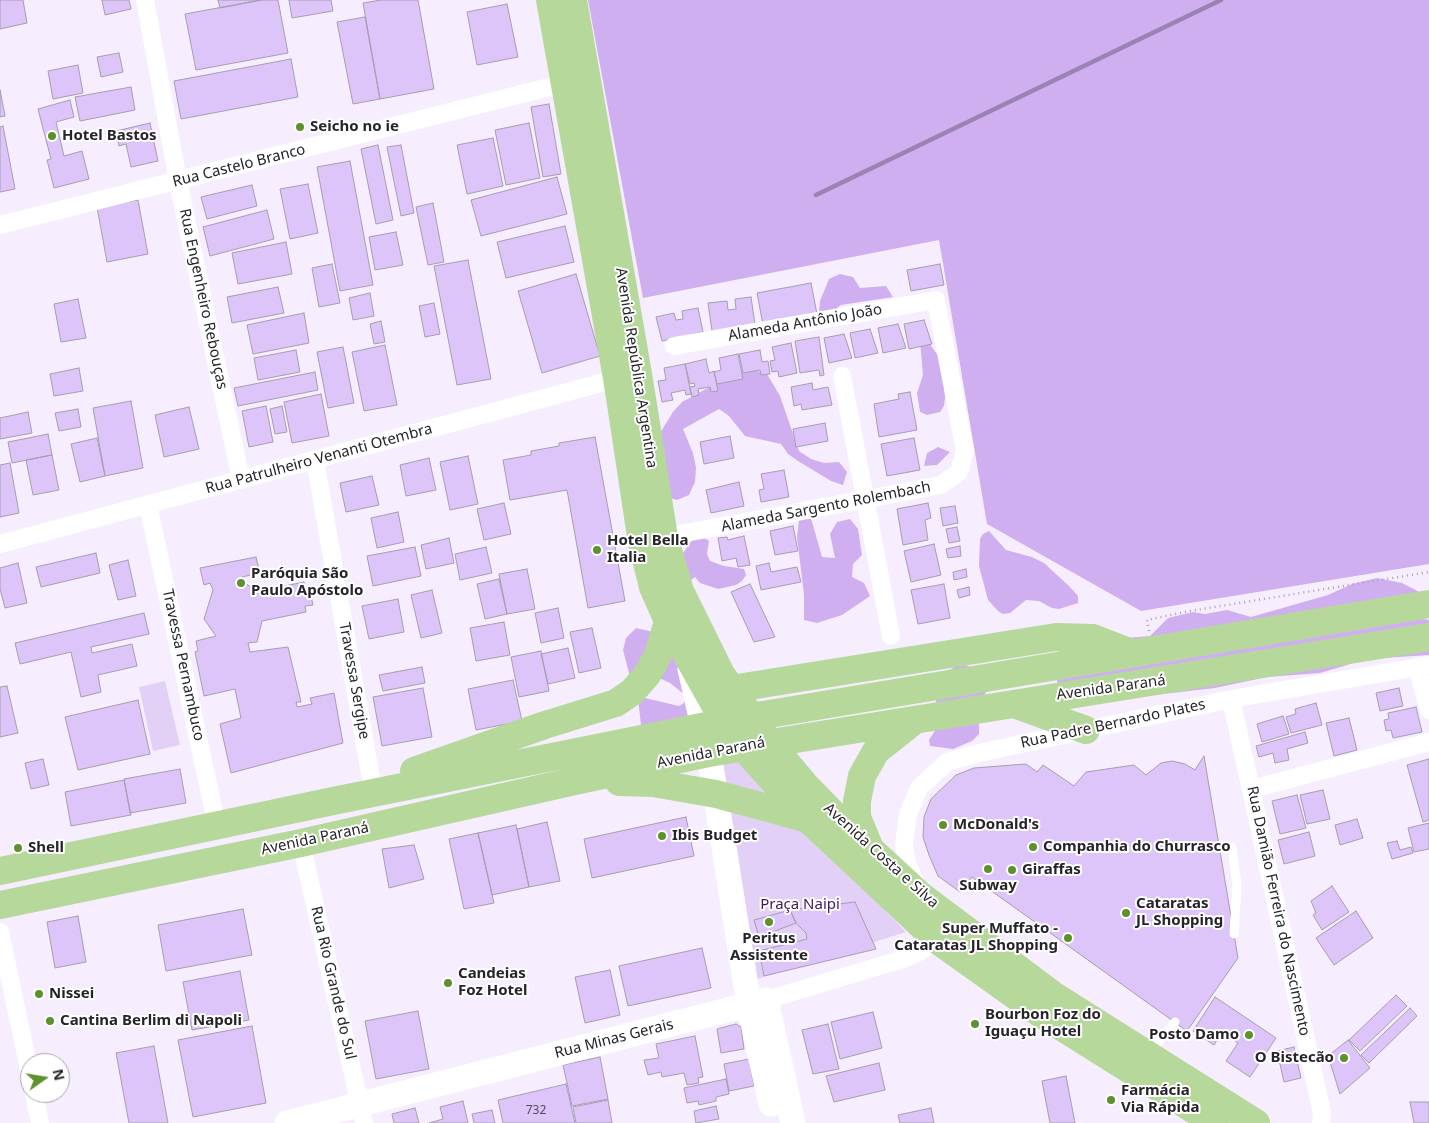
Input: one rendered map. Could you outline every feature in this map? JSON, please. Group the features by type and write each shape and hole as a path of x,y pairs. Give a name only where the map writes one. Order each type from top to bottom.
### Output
{"main road":[{"name":"Avenida República Argentina","path":"550,0 565,83 664,537 680,591 699,632 731,689 722,730 716,794 757,1002 776,1123"},
{"name":"Avenida República Argentina","path":"573,0 628,376 642,543 653,587 722,730"},
{"name":"Avenida Paraná","path":"0,871 333,801 1141,651 1429,604"},
{"path":"333,801 372,784 616,703 632,692 647,675 658,655 668,621"},
{"name":"Avenida Paraná","path":"0,905 301,843 579,780 722,730 756,744 1429,637"},
{"path":"731,689 1056,638 1094,638 1141,651"},
{"path":"1010,703 1086,730"},
{"path":"870,850 857,817 857,801 862,776 876,751 918,718"},
{"name":"Avenida Costa e Silva","path":"722,730 756,744 805,785 870,850 921,896 1053,995 1256,1123"},
{"name":"Avenida Costa e Silva","path":"756,744 808,819 936,939 1044,1016 1215,1123"},
{"path":"579,780 653,783 716,794 808,819"},
{"name":"Avenida República Argentina","path":"757,1002 793,1123"},
{"name":"Rua Minas Gerais","path":"287,1123 362,1114 757,1002"}],"street":[{"name":"Rua Engenheiro Rebouças","path":"145,0 178,181 241,480"},
{"name":"Rua Castelo Branco","path":"0,225 565,83"},
{"name":"Alameda Antônio João","path":"674,346 936,300"},
{"name":"Alameda Sargento Rolembach","path":"664,537 941,485 959,472 965,451 936,300"},
{"name":"Rua Patrulheiro Venanti Otembra","path":"0,544 628,376"},
{"path":"842,376 891,636"},
{"name":"Travessa Sergipe","path":"315,460 372,784"},
{"name":"Travessa Pernambuco","path":"148,505 217,826"},
{"path":"1423,666 1429,710"},
{"name":"Rua Padre Bernardo Plates","path":"921,896 907,864 904,845 908,814 919,788 947,762 979,752 1231,699 1423,666"},
{"name":"Rua Damião Ferreira do Nascimento","path":"1231,699 1322,1113 1321,1123"},
{"path":"1252,789 1429,742"},
{"name":"Rua Rio Grande do Sul","path":"301,843 362,1114"},
{"path":"0,932 26,1053"},
{"name":"Rua Minas Gerais","path":"757,1002 902,959 921,950 936,939"},
{"path":"36,1103 40,1123"}],"lane":[{"path":"1232,848 1237,885 1234,934"},
{"path":"1148,1055 1175,1022"}],"path":[{"path":"1141,651 1147,620 1190,611 1429,572"}],"green space":[{"path":"165,681 180,745 153,751 139,687"},
{"name":"Praça Naipi","path":"740,759 906,932 754,980 717,764"}],"shaded area":[{"path":"588,0 1429,0 1429,564 1141,611 987,524 939,240 643,298"},
{"path":"840,274 853,277 860,288 886,286 893,297 841,305 832,312 819,312 820,301 829,279"},
{"path":"927,340 943,363 945,398 944,406 940,412 927,415 920,412 917,393 923,375 920,341"},
{"path":"755,370 767,374 780,396 799,451 811,459 824,463 839,462 847,472 843,485 831,481 798,461 788,454 781,444 745,436 729,416 719,409 683,429 693,453 696,468 695,482 689,495 677,500 663,496 660,433 673,412 682,402 704,390 741,373"},
{"path":"938,447 950,452 937,465 924,466 927,453"},
{"path":"811,518 822,557 835,558 830,534 837,522 850,519 858,529 862,555 853,564 852,577 864,583 870,596 842,615 817,623 804,620 804,595 797,537 799,520"},
{"path":"989,531 1006,550 1032,557 1044,563 1078,596 1078,603 1059,609 1052,608 1039,601 1026,600 1010,613 1003,614 998,611 988,600 979,566 980,539 983,534"},
{"path":"695,536 703,537 709,541 707,554 710,561 724,566 744,569 746,575 742,581 736,585 718,589 700,583 695,577 688,582 683,553"},
{"path":"1377,578 1402,583 1425,595 1413,617 1429,620 1429,655 1367,659 1320,673 1267,677 1215,688 1112,700 1061,696 1055,673 1126,638 1150,636 1168,618 1193,612 1205,614 1227,610 1251,617 1328,595 1352,584"},
{"path":"636,628 649,631 671,643 684,660 693,711 688,723 671,731 646,736 642,734 638,699 645,698 679,706 684,703 685,695 670,683 657,677 631,681 623,650 626,638"},
{"path":"959,663 979,670 989,686 979,706 979,734 972,741 953,749 930,746 929,740 936,729 936,697 941,677"}],"building":[{"path":"0,0 23,0 27,23 0,29"},
{"path":"102,0 129,0 131,9 105,15"},
{"path":"218,0 261,0 220,8"},
{"path":"261,0 278,0 288,53 196,70 185,14"},
{"path":"289,0 331,0 333,11 292,18"},
{"path":"381,0 418,0 434,89 380,99 363,3"},
{"path":"507,4 518,57 477,65 467,12"},
{"path":"365,17 380,99 353,104 337,22"},
{"path":"119,53 123,72 101,77 97,57"},
{"path":"291,59 298,97 181,119 174,81"},
{"path":"78,65 83,93 53,99 48,71"},
{"path":"131,87 135,110 80,121 75,97"},
{"path":"0,90 5,116 0,117"},
{"name":"Hotel Bastos","path":"70,100 74,117 56,122 64,156 82,151 89,179 54,188 47,160 51,159 38,109"},
{"path":"549,104 561,174 543,177 531,107"},
{"path":"150,123 158,161 131,167 126,144 119,146 116,131"},
{"path":"529,123 540,178 506,185 495,130"},
{"path":"3,126 15,189 0,192 0,127"},
{"path":"493,138 503,186 467,194 457,145"},
{"path":"378,145 393,220 376,224 361,149"},
{"path":"401,145 414,213 401,216 387,147"},
{"path":"350,161 373,285 340,291 317,167"},
{"path":"557,177 567,214 481,236 471,200"},
{"path":"308,184 318,233 290,239 280,189"},
{"path":"252,185 257,206 207,219 201,197"},
{"path":"138,200 148,254 107,262 97,207"},
{"path":"433,203 444,262 428,265 416,207"},
{"path":"267,210 274,239 210,256 203,227"},
{"path":"565,226 574,262 506,278 497,242"},
{"path":"396,232 403,265 375,270 369,237"},
{"path":"286,242 292,274 238,284 232,253"},
{"path":"468,260 491,379 457,385 434,266"},
{"path":"332,264 340,303 319,307 312,268"},
{"path":"940,264 944,285 911,291 907,270"},
{"path":"576,274 600,356 542,373 518,291"},
{"path":"811,283 817,314 763,325 757,293"},
{"path":"278,287 284,313 232,323 227,297"},
{"path":"370,293 374,316 353,320 349,298"},
{"path":"751,297 755,325 712,331 708,303 727,301 728,310 736,309 735,299"},
{"path":"78,299 86,338 61,342 54,304"},
{"path":"434,303 440,334 425,337 419,306"},
{"path":"698,308 703,332 662,341 656,317 674,313 676,320 683,319 682,311"},
{"path":"304,313 309,343 253,354 247,325"},
{"path":"924,320 932,344 909,349 904,324"},
{"path":"381,321 385,342 374,344 370,324"},
{"path":"898,324 906,348 883,353 878,328"},
{"path":"870,329 878,353 855,358 850,333"},
{"path":"844,334 852,358 829,363 824,338"},
{"path":"819,337 824,375 820,376 819,370 800,373 795,341"},
{"path":"791,343 797,373 779,377 778,371 772,372 770,361 775,360 772,347"},
{"path":"385,345 397,405 364,411 352,352"},
{"path":"343,347 354,403 328,408 317,352"},
{"path":"296,350 300,372 258,380 254,358"},
{"path":"760,350 762,362 768,361 770,374 761,375 760,370 743,373 739,354"},
{"path":"738,354 743,379 717,384 714,372 721,370 719,358"},
{"path":"706,359 709,373 714,371 718,391 711,392 710,387 698,389 699,395 692,397 690,387 695,386 694,383 690,384 685,364"},
{"path":"685,364 691,394 686,395 685,390 671,393 673,400 662,402 658,381 666,380 664,368"},
{"path":"79,368 83,391 54,396 50,374"},
{"path":"315,372 318,390 238,406 234,388"},
{"path":"812,383 813,390 828,387 832,405 802,410 801,404 794,406 791,387"},
{"path":"910,392 917,430 879,437 874,404 899,399 898,394"},
{"path":"321,394 329,436 292,443 284,402"},
{"path":"131,401 143,468 105,476 93,408"},
{"path":"266,406 273,442 249,447 242,411"},
{"path":"282,406 287,432 275,434 270,409"},
{"path":"189,407 199,449 164,457 155,415"},
{"path":"78,409 81,427 59,431 55,413"},
{"path":"28,412 32,433 0,439 0,418"},
{"path":"825,423 828,441 796,447 793,429"},
{"path":"48,434 52,455 12,463 8,442"},
{"path":"730,436 734,458 704,464 700,442"},
{"name":"Hotel Bella Italia","path":"595,437 625,601 588,608 567,490 510,500 503,460 531,455 531,451 559,446 559,443"},
{"path":"97,438 105,476 80,482 71,444"},
{"path":"914,438 920,470 887,476 881,444"},
{"path":"52,455 59,490 33,495 26,460"},
{"path":"468,456 478,504 450,510 440,462"},
{"path":"429,458 436,490 406,496 400,465"},
{"path":"10,463 19,513 0,517 0,465"},
{"path":"784,470 789,497 761,502 759,490 764,489 761,474"},
{"path":"372,476 379,505 346,512 340,483"},
{"path":"739,482 744,506 711,513 706,490"},
{"path":"504,503 511,534 484,540 477,509"},
{"path":"928,503 931,518 925,520 928,540 903,545 897,509"},
{"path":"955,506 958,523 943,526 940,508"},
{"path":"398,512 404,542 377,548 371,518"},
{"path":"793,526 798,551 775,555 770,531"},
{"path":"957,527 960,541 949,543 946,529"},
{"path":"744,536 750,565 738,567 736,558 722,561 718,538 727,537 728,540"},
{"path":"449,538 454,563 426,569 421,545"},
{"path":"934,544 941,575 911,582 904,551"},
{"path":"960,546 961,556 948,558 946,549"},
{"path":"415,547 421,576 373,586 367,556"},
{"path":"486,547 492,573 460,580 455,554"},
{"path":"96,553 100,573 41,587 36,567"},
{"path":"256,557 260,573 242,577 243,581 260,595 260,591 304,582 305,587 309,587 313,605 305,606 306,612 262,621 257,642 248,643 250,652 288,647 301,702 296,702 297,707 312,704 310,698 334,693 343,743 231,773 220,724 241,718 235,689 204,696 195,652 198,651 196,641 216,636 204,619 213,590 210,583 204,585 200,568"},
{"path":"128,560 136,596 118,600 109,565"},
{"path":"18,563 27,603 5,608 0,589 0,568"},
{"path":"769,563 771,572 797,567 801,582 761,590 756,566"},
{"path":"527,569 535,609 507,614 499,574"},
{"path":"966,569 967,577 954,580 953,572"},
{"path":"499,579 507,614 485,619 477,584"},
{"path":"750,584 775,637 754,642 731,592"},
{"path":"944,584 950,618 918,624 911,590"},
{"path":"969,587 970,595 959,598 957,590"},
{"path":"432,590 442,633 421,638 411,595"},
{"path":"398,599 404,632 369,639 362,606"},
{"path":"558,608 564,638 541,643 535,613"},
{"path":"144,613 149,634 91,647 92,653 132,644 137,666 98,675 101,692 81,697 71,652 20,664 15,643"},
{"path":"504,622 510,655 476,661 470,628"},
{"path":"592,628 601,668 579,673 570,632"},
{"path":"568,648 575,678 548,684 541,654"},
{"path":"541,651 549,691 519,697 511,657"},
{"path":"422,667 425,683 383,691 379,675"},
{"path":"513,680 522,721 476,730 468,689"},
{"path":"7,686 18,733 0,737 0,687"},
{"path":"423,688 432,737 382,746 373,697"},
{"path":"1399,688 1403,706 1380,711 1376,693"},
{"path":"138,700 150,754 78,770 65,717"},
{"path":"1316,703 1322,725 1291,733 1286,717 1296,714 1295,709"},
{"path":"1416,707 1422,732 1393,738 1391,730 1386,731 1384,720 1389,719 1388,713"},
{"path":"1283,716 1289,734 1262,742 1257,724"},
{"path":"1349,718 1357,750 1334,756 1326,723"},
{"path":"1305,732 1308,743 1287,749 1289,760 1275,763 1273,753 1259,757 1256,746"},
{"name":"Cataratas JL Shopping","path":"1204,756 1238,958 1187,1031 972,877 960,892 938,876 923,837 924,817 931,799 956,775 974,768 1026,764 1037,772 1043,765 1074,786 1086,772 1134,765 1146,775 1161,763 1172,761 1185,764 1195,770"},
{"path":"43,759 49,785 31,789 25,763"},
{"path":"1429,759 1429,820 1423,822 1407,765"},
{"path":"180,769 186,803 130,813 124,779"},
{"path":"124,780 131,815 71,826 65,792"},
{"path":"1323,790 1330,819 1307,824 1300,795"},
{"path":"1297,795 1306,828 1280,834 1272,801"},
{"path":"686,817 694,856 592,878 584,839"},
{"path":"1357,819 1363,838 1340,845 1335,825"},
{"path":"547,822 560,881 529,887 517,829"},
{"path":"1429,823 1429,849 1414,852 1408,828"},
{"path":"516,825 529,887 492,895 478,833"},
{"path":"1309,832 1315,856 1284,864 1278,840"},
{"path":"478,833 494,903 464,909 449,839"},
{"path":"1397,841 1400,850 1411,847 1413,853 1392,859 1387,843"},
{"path":"414,845 424,879 389,888 382,849"},
{"path":"1332,886 1349,912 1322,930 1313,915 1316,913 1311,901"},
{"path":"855,902 876,949 764,976 759,951 807,939 806,933 796,923 790,910"},
{"path":"243,909 252,955 166,971 158,925"},
{"path":"790,910 796,923 759,937 754,920"},
{"path":"1356,911 1373,938 1334,965 1316,938"},
{"path":"78,916 86,962 55,968 47,922"},
{"path":"702,948 711,988 628,1006 619,966"},
{"path":"610,970 620,1015 585,1023 575,977"},
{"path":"240,971 249,1020 192,1030 183,982"},
{"path":"1396,995 1407,1006 1360,1051 1349,1040"},
{"name":"Posto Damo","path":"1215,997 1276,1038 1250,1077 1226,1061 1238,1043 1222,1032 1214,1045 1193,1031"},
{"path":"1410,1008 1417,1016 1369,1063 1361,1055"},
{"path":"418,1011 429,1069 376,1079 365,1021"},
{"path":"873,1012 882,1048 840,1059 831,1022"},
{"path":"736,1024 741,1027 744,1049 721,1053 717,1029"},
{"path":"828,1024 839,1069 813,1074 802,1030"},
{"path":"252,1026 266,1103 193,1117 178,1040"},
{"path":"695,1036 703,1077 698,1078 699,1083 687,1085 684,1073 662,1077 661,1072 648,1075 644,1060 659,1058 656,1044"},
{"path":"1348,1040 1370,1068 1340,1094 1328,1056"},
{"path":"154,1046 168,1123 129,1123 116,1053"},
{"path":"1294,1047 1301,1078 1284,1082 1277,1051"},
{"path":"600,1057 608,1099 572,1106 563,1065"},
{"path":"749,1059 754,1086 729,1091 724,1064"},
{"path":"879,1063 885,1090 834,1102 826,1076"},
{"path":"1066,1076 1075,1123 1050,1123 1042,1081"},
{"path":"726,1079 729,1094 716,1097 716,1101 699,1105 698,1101 687,1103 684,1088"},
{"path":"566,1084 575,1123 503,1123 498,1100"},
{"path":"608,1100 612,1123 576,1123 573,1107"},
{"path":"463,1101 468,1123 429,1123 443,1119 440,1107"},
{"path":"1410,1102 1429,1102 1429,1123 1414,1123"},
{"path":"716,1106 719,1119 696,1123 694,1111"},
{"path":"415,1108 419,1123 394,1123 392,1114"},
{"path":"931,1108 934,1123 900,1123 898,1115"},
{"path":"492,1110 495,1123 474,1123 472,1114"}],"waterway":[{"path":"816,195 1221,0"}],"place":[{"name":"Seicho no ie","path":"300,127"},
{"name":"Hotel Bastos","path":"52,136"},
{"name":"Hotel Bella Italia","path":"597,550"},
{"name":"Paróquia São Paulo Apóstolo","path":"241,583"},
{"name":"McDonald's","path":"943,825"},
{"name":"Ibis Budget","path":"662,836"},
{"name":"Companhia do Churrasco","path":"1033,847"},
{"name":"Shell","path":"18,848"},
{"name":"Subway","path":"988,869"},
{"name":"Giraffas","path":"1012,870"},
{"name":"Cataratas JL Shopping","path":"1126,913"},
{"name":"Peritus Assistente","path":"769,922"},
{"name":"Super Muffato - Cataratas JL Shopping","path":"1068,938"},
{"name":"Candeias Foz Hotel","path":"448,983"},
{"name":"Nissei","path":"39,994"},
{"name":"Cantina Berlim di Napoli","path":"50,1021"},
{"name":"Bourbon Foz do Iguaçu Hotel","path":"975,1024"},
{"name":"Posto Damo","path":"1249,1035"},
{"name":"O Bistecão","path":"1344,1058"},
{"name":"Farmácia Via Rápida","path":"1111,1100"}]}
